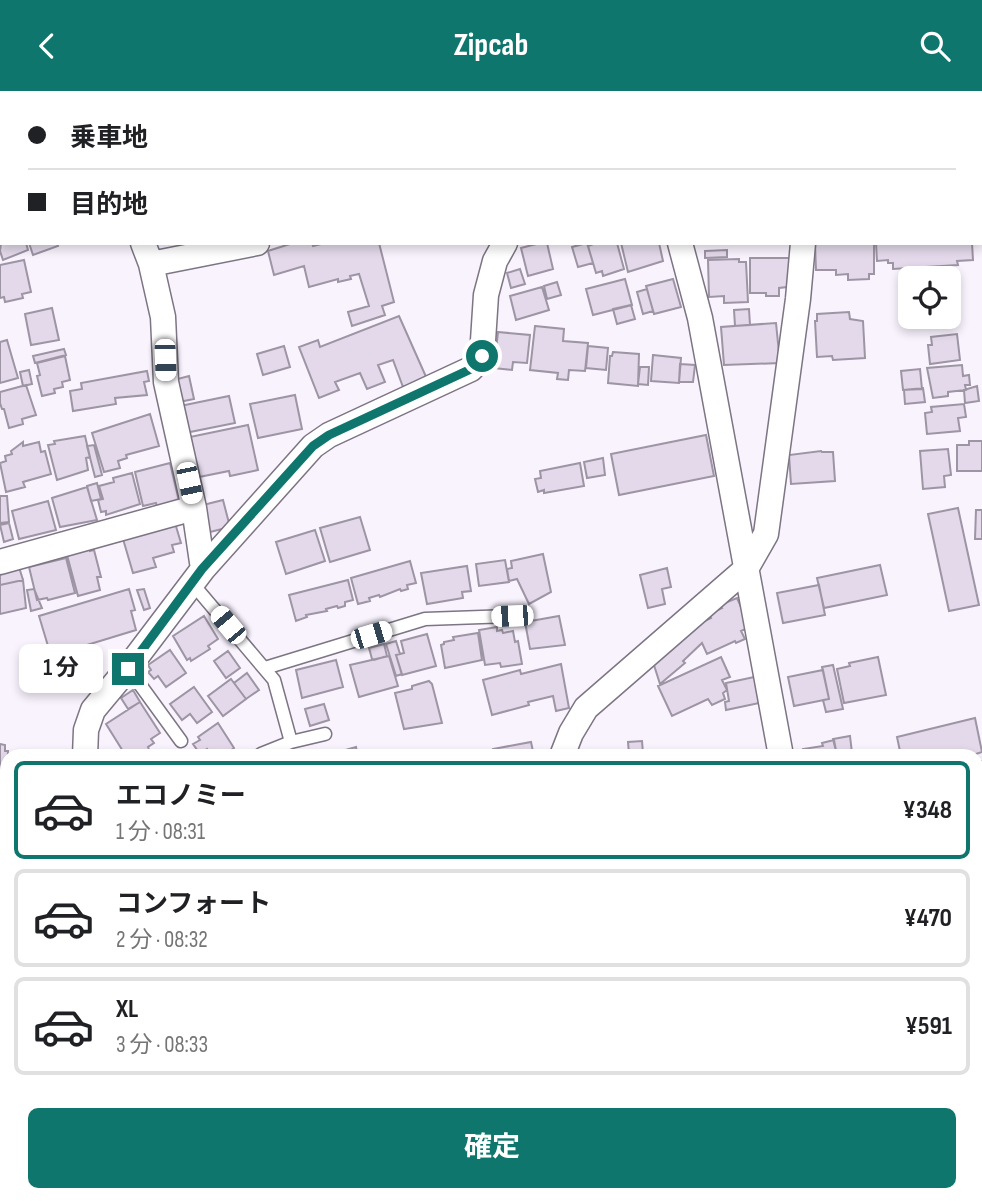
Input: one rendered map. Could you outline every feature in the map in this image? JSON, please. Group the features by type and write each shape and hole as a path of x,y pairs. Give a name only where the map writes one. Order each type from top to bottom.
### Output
{"street":[{"path":"197,576 194,508 166,381 163,317 147,254 237,245"},
{"path":"681,245 700,319 780,749"},
{"path":"565,749 586,708 746,569 766,534 803,245"},
{"path":"85,749 86,730 93,710 128,669 197,576 313,446 329,435 471,369 482,356 486,295 495,249"},
{"path":"0,562 194,508"}],"lane":[{"path":"197,576 274,680 291,742"},
{"path":"265,668 425,619 512,616"},
{"path":"128,669 181,741"},
{"path":"274,749 325,734"}],"building":[{"path":"1,245 27,245 28,250 3,260"},
{"path":"30,245 58,245 58,246 33,255"},
{"path":"287,245 380,245 394,302 382,306 385,315 352,326 348,312 369,306 359,274 350,276 351,279 338,282 338,279 309,287 304,266 274,275 268,251"},
{"path":"547,245 553,269 528,276 521,248"},
{"path":"588,245 593,263 578,267 572,247"},
{"path":"618,245 624,269 603,276 602,271 596,273 588,246"},
{"path":"621,245 659,245 663,261 628,272"},
{"path":"815,245 874,245 874,274 869,274 869,279 848,280 848,274 836,275 836,270 816,270"},
{"path":"876,245 972,245 973,260 957,261 958,265 898,266 898,269 893,269 893,263 888,263 888,260 877,261"},
{"path":"727,250 727,257 705,258 705,251"},
{"path":"750,258 791,258 787,287 779,288 779,296 750,293"},
{"path":"739,259 739,262 746,262 748,302 724,303 724,296 709,297 708,260"},
{"path":"24,260 31,292 22,294 23,298 5,302 4,297 0,298 0,265"},
{"path":"520,269 525,284 511,288 507,273"},
{"path":"625,279 632,305 593,315 586,289"},
{"path":"673,279 681,307 654,314 646,286"},
{"path":"557,282 561,295 547,299 544,286"},
{"path":"542,287 549,310 516,320 510,296"},
{"path":"647,289 653,311 643,314 637,292"},
{"path":"631,305 635,319 617,324 613,309"},
{"path":"52,308 59,340 31,345 25,314"},
{"path":"749,309 750,325 735,326 734,310"},
{"path":"849,312 850,319 863,321 865,358 833,360 832,356 817,357 817,314"},
{"path":"399,316 427,379 403,387 393,360 378,365 385,382 367,389 360,373 335,382 339,390 319,398 299,347 318,340 320,347"},
{"path":"776,323 780,363 724,365 721,327"},
{"path":"535,326 564,329 563,341 588,343 585,371 569,370 568,380 557,379 558,373 530,370"},
{"path":"498,332 530,335 527,363 513,362 512,370 494,368"},
{"path":"957,334 960,360 930,364 928,345 932,345 931,337"},
{"path":"7,340 18,378 0,383 0,342"},
{"path":"284,346 290,367 263,375 257,354"},
{"path":"588,346 608,348 606,370 586,368"},
{"path":"64,349 66,355 35,363 33,356"},
{"path":"613,352 639,354 638,386 608,383 610,356"},
{"path":"653,355 681,358 679,383 651,381"},
{"path":"65,356 70,380 62,382 63,387 54,389 55,393 42,396 37,363"},
{"path":"680,364 695,365 693,382 679,382"},
{"path":"962,365 963,376 969,375 970,385 965,385 966,390 948,392 948,396 933,398 927,368"},
{"path":"640,367 649,367 648,385 638,384"},
{"path":"920,369 922,389 903,390 901,371"},
{"path":"29,370 32,384 23,386 20,372"},
{"path":"147,371 149,381 144,382 147,395 115,398 116,404 73,411 70,391 82,389 81,383"},
{"path":"189,376 194,399 179,402 174,380"},
{"path":"26,385 36,415 22,419 23,424 9,428 0,403 0,392"},
{"path":"977,386 979,401 965,403 964,390"},
{"path":"923,388 925,402 905,404 904,390"},
{"path":"295,395 302,429 258,438 250,404"},
{"path":"229,396 235,423 185,433 180,406"},
{"path":"964,404 966,417 958,418 960,431 927,434 925,413 932,412 931,407"},
{"path":"150,414 159,446 126,455 127,458 118,461 120,468 104,472 92,433"},
{"path":"248,425 258,470 230,476 229,471 199,477 190,437"},
{"path":"706,435 714,476 619,495 611,454"},
{"path":"85,436 90,457 86,458 88,470 57,480 48,445 55,444 54,441"},
{"path":"969,441 982,441 982,471 957,471 957,445 969,445"},
{"path":"23,442 23,446 39,442 41,452 45,451 51,474 23,482 25,487 6,492 0,463 6,461 5,456 12,454 11,451"},
{"path":"94,445 102,475 95,477 87,446"},
{"path":"948,449 951,475 944,476 945,487 923,489 920,451"},
{"path":"833,452 835,481 791,484 789,455"},
{"path":"603,458 605,475 587,478 584,462"},
{"path":"170,463 179,501 157,507 156,503 143,506 135,472"},
{"path":"580,463 584,486 538,492 535,479 541,478 540,471"},
{"path":"132,473 140,504 106,515 106,511 101,512 98,500 103,499 99,486 114,482 113,478"},
{"path":"97,483 101,499 91,501 87,486"},
{"path":"87,487 97,520 60,527 52,498"},
{"path":"0,496 7,496 9,522 0,523"},
{"path":"223,500 230,527 210,532 203,505"},
{"path":"48,501 56,530 19,539 12,511"},
{"path":"958,508 979,605 949,611 928,514"},
{"path":"976,510 982,510 982,539 975,539"},
{"path":"360,517 370,550 330,562 320,528"},
{"path":"9,523 13,539 4,542 0,525"},
{"path":"175,523 181,543 172,545 174,552 153,558 156,567 133,573 123,539"},
{"path":"315,530 325,561 286,574 276,542"},
{"path":"94,550 101,577 97,577 100,590 78,596 67,555"},
{"path":"543,554 551,592 529,604 517,579 509,581 507,569 512,568 511,561"},
{"path":"66,558 75,593 37,600 29,567"},
{"path":"505,560 509,582 479,586 476,564"},
{"path":"410,561 416,583 407,585 408,589 369,598 370,601 358,604 351,578"},
{"path":"880,565 887,595 824,608 817,578"},
{"path":"467,566 471,591 462,592 463,598 427,604 421,573"},
{"path":"19,567 23,580 0,585 0,568"},
{"path":"667,568 671,587 662,589 665,604 648,608 640,575"},
{"path":"23,580 26,608 0,614 0,585"},
{"path":"348,580 353,600 345,602 345,606 306,615 307,617 296,621 289,595"},
{"path":"819,585 825,615 783,623 777,593"},
{"path":"34,589 42,608 31,611 27,590"},
{"path":"129,589 135,610 131,611 136,630 51,656 39,616"},
{"path":"144,589 150,608 144,610 137,590"},
{"path":"737,598 750,627 741,631 745,639 707,654 702,643 683,661 685,663 660,684 653,662 694,626 711,618 709,614 722,608 720,605"},
{"path":"204,616 218,639 208,646 210,649 191,661 190,658 187,660 173,636"},
{"path":"559,616 565,645 530,649 525,622"},
{"path":"497,627 497,631 502,630 503,633 513,631 515,642 518,641 522,664 501,667 500,663 485,665 479,630"},
{"path":"478,633 482,660 445,668 441,645 454,640 453,637"},
{"path":"427,634 436,666 402,675 396,655 404,653 401,641"},
{"path":"396,641 400,654 396,655 402,674 396,676 386,644"},
{"path":"384,644 387,656 372,659 369,648"},
{"path":"170,650 186,673 166,687 158,676 154,679 148,672 151,670 148,665"},
{"path":"228,651 240,668 226,678 214,661"},
{"path":"389,656 398,686 359,697 350,665"},
{"path":"721,657 730,677 722,680 727,690 723,693 725,699 712,705 708,699 672,716 658,686"},
{"path":"878,657 886,695 844,703 837,669 850,666 849,663"},
{"path":"336,660 343,687 302,698 296,670"},
{"path":"561,664 569,708 556,711 553,696 492,715 483,680 520,670 521,674"},
{"path":"833,665 843,709 826,712 823,700 829,699 822,667"},
{"path":"823,670 829,699 794,706 788,677"},
{"path":"247,673 259,690 246,699 234,683"},
{"path":"759,676 764,702 726,710 725,702 729,701 726,683"},
{"path":"231,679 246,699 223,716 208,696"},
{"path":"429,681 442,723 404,729 395,693"},
{"path":"194,687 212,712 197,723 190,714 182,720 170,704"},
{"path":"133,690 140,702 128,709 121,698"},
{"path":"140,702 160,733 151,739 154,743 149,749 122,749 106,724"},
{"path":"324,704 329,720 310,726 305,709"},
{"path":"975,718 981,749 900,749 897,737"},
{"path":"218,723 234,748 196,749 193,744 200,740 198,737"},
{"path":"850,736 852,749 836,749 833,739"},
{"path":"834,740 836,749 803,749 823,746 822,743"},
{"path":"642,741 643,749 629,749 628,742"},
{"path":"531,742 532,749 493,749"}],"route":[{"path":"128,669 202,569 313,446 329,435 471,369 482,356"}]}
